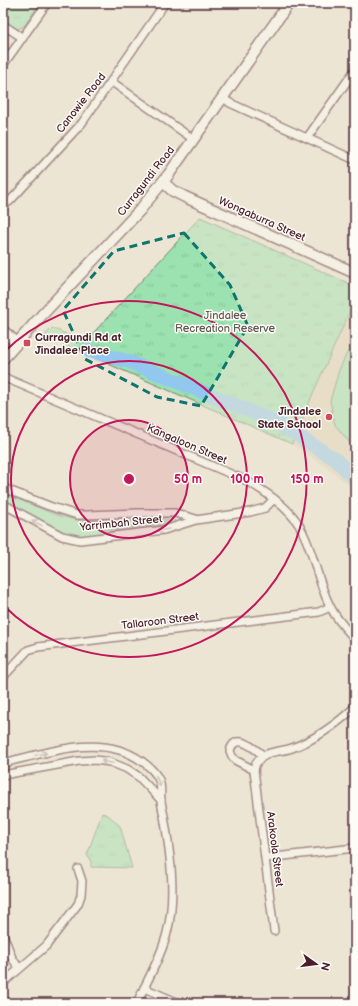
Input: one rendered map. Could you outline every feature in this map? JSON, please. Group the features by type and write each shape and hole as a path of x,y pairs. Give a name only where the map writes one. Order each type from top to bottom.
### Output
{"street":[{"path":"3,65 47,3"},
{"name":"Canowie Road","path":"3,206 10,201 82,123 112,82 165,3"},
{"name":"Curragundi Road","path":"3,358 140,210 163,182 288,3"},
{"path":"3,25 23,38"},
{"path":"307,138 355,70"},
{"path":"112,82 193,139"},
{"path":"222,97 230,103 355,160"},
{"name":"Wongaburra Street","path":"163,182 173,191 185,197 355,273"},
{"path":"3,332 17,343"},
{"name":"Kangaloon Street","path":"3,377 245,480 274,499 299,525 308,545 330,607 339,621 355,639"},
{"name":"Yarrimbah Street","path":"3,488 49,506 87,516 138,513 175,513 189,518 200,519"},
{"name":"Yarrimbah Street","path":"3,504 59,535 75,539 164,530 200,519 259,510 267,506 274,499"},
{"name":"Tallaroon Street","path":"3,677 28,650 38,647 319,612 330,607"},
{"path":"264,756 245,743 238,742 232,745 230,751 232,757 254,770 256,762 264,756 271,752 292,748 326,731 355,707"},
{"path":"3,763 68,749 96,746 119,750 133,756 148,767 160,781 160,800 171,868 172,889 170,916 160,952 138,1003"},
{"path":"3,775 95,760 110,762 127,769 139,777 160,800"},
{"name":"Arakoola Street","path":"254,770 274,931"},
{"path":"266,858 355,848"},
{"path":"3,983 46,946 78,904 81,895 82,881 78,869"},
{"path":"3,934 12,958 19,968"},
{"path":"144,988 179,1003"}],"highlighted area":[{"path":"184,233 230,285 248,326 201,406 157,397 85,359 63,310 114,251"}],"shaded area":[{"name":"Jindalee State School","path":"355,300 355,490 292,444"}],"green space":[{"path":"3,3 40,3 24,26 18,29 12,27 3,20"},
{"name":"Jindalee Recreation Reserve","path":"200,217 355,286 355,300 292,444 44,336 52,328 85,342"},
{"path":"355,336 355,445 350,443 335,425 330,401 339,370"},
{"path":"3,493 63,517 84,521 167,517 173,518 175,522 167,525 83,536 67,535 3,500"},
{"path":"102,813 108,815 120,826 132,868 91,867 91,862 87,855"}],"waterway":[{"path":"89,351 127,361 276,422 335,459 355,479"}],"place":[{"name":"Curragundi Rd at Jindalee Place","path":"27,343"},
{"name":"Jindalee State School","path":"329,417"}]}
